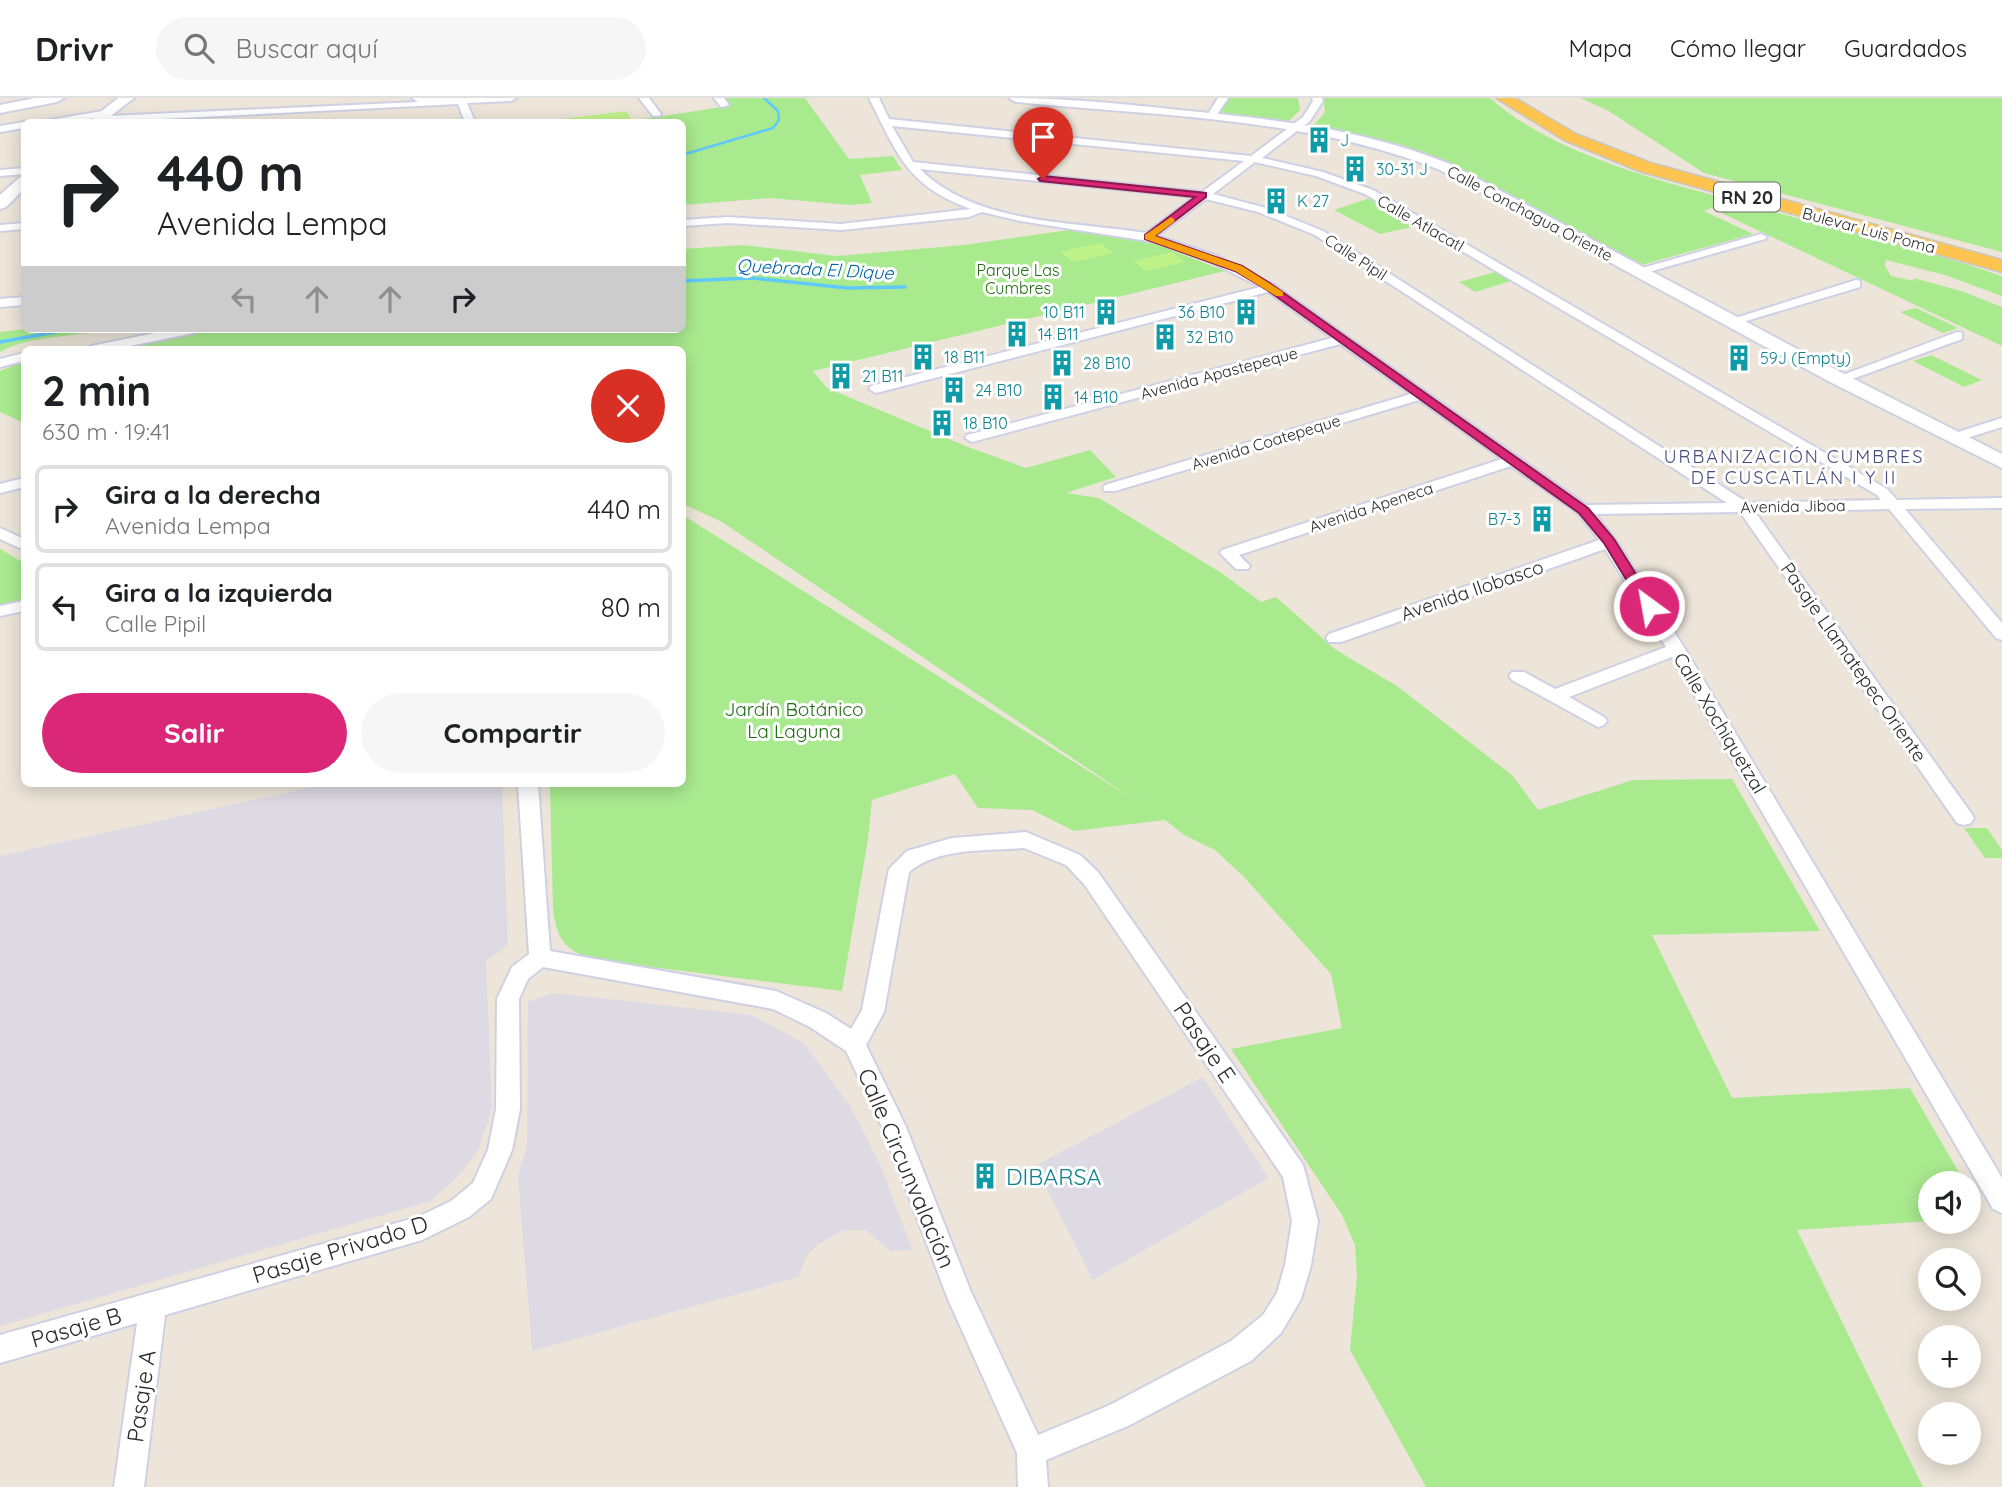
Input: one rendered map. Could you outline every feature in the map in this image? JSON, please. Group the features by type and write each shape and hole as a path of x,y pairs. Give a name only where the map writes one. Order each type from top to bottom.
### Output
{"highway":[{"name":"Bulevar Luis Poma","path":"1504,98 1570,137 1644,167 2002,266"},
{"name":"Bulevar Luis Poma","path":"1518,98 1579,134 1655,164 2002,260"}],"main road":[{"path":"0,109 57,98"},
{"path":"101,118 127,98"},
{"name":"Calle Conchagua Oriente","path":"1016,98 1297,126 1363,137 1426,159 1644,270 1839,379 2002,462"},
{"path":"1,201 21,184"}],"street":[{"path":"231,119 249,98"},
{"path":"101,118 335,109 511,98"},
{"path":"644,98 656,114"},
{"name":"Calle Xochiquetzal","path":"874,98 909,165 935,188 980,209 1020,219 1148,237 1238,268 1343,339 1583,510 1609,541 1676,649 2002,1200"},
{"path":"1211,117 1223,98"},
{"path":"1148,237 1307,119 1318,101 1317,98"},
{"path":"461,101 469,119"},
{"path":"357,117 412,115 421,102"},
{"path":"327,119 335,109"},
{"path":"282,119 289,111"},
{"name":"Calle Atlacatl","path":"886,122 1254,159 1319,174 1369,192 1882,492 2002,634"},
{"path":"0,129 21,126"},
{"name":"Calle Pipil","path":"909,165 1203,195 1262,210 1319,233 1744,507"},
{"path":"0,173 21,171"},
{"path":"686,223 729,220 841,227 969,214 980,209"},
{"path":"0,228 21,226"},
{"path":"1644,270 1761,237"},
{"path":"1732,321 1856,285"},
{"path":"880,392 1270,288"},
{"path":"0,303 21,301"},
{"path":"111,346 175,333"},
{"path":"1839,379 1957,336"},
{"name":"Avenida Apastepeque","path":"972,438 1343,339"},
{"path":"0,363 21,358"},
{"name":"Avenida Coatepeque","path":"1116,492 1422,395"},
{"path":"1954,438 2002,422"},
{"name":"Avenida Apeneca","path":"1242,566 1228,553 1515,460"},
{"path":"0,489 21,483"},
{"name":"Avenida Jiboa","path":"1583,510 2002,503"},
{"name":"Pasaje Llamatepec Oriente","path":"1744,507 1964,818"},
{"path":"0,533 21,544"},
{"name":"Avenida Ilobasco","path":"1335,638 1359,637 1609,541"},
{"path":"0,611 21,607"},
{"path":"1555,696 1676,649"},
{"path":"1518,676 1598,721"},
{"path":"528,787 540,958"},
{"name":"Pasaje E","path":"854,1044 873,1012 899,869 914,856 952,846 1026,840 1073,860 1091,878 1294,1173 1305,1221 1298,1265 1288,1299 1272,1324 1241,1351 1118,1416 1031,1452"},
{"name":"Calle Circunvalación","path":"540,958 776,1000 818,1020 854,1044 894,1127 961,1299 1031,1452 1033,1487"},
{"name":"Pasaje Privado D","path":"153,1304 422,1228 460,1209 482,1191 500,1150 508,1109 508,999 520,973 540,958"},
{"name":"Pasaje B","path":"0,1349 153,1304"},
{"name":"Pasaje A","path":"129,1487 153,1304"}],"shaded area":[{"path":"312,787 502,787 508,945 486,961 492,1109 478,1151 459,1175 431,1201 0,1326 0,856"},
{"path":"554,993 751,1015 804,1043 850,1106 880,1164 912,1250 890,1251 866,1230 844,1230 818,1244 806,1256 799,1277 532,1351 518,1176 527,1145 528,1001"},
{"path":"1203,1077 1268,1178 1093,1280 1035,1166"}],"green space":[{"path":"722,98 805,98 849,159 893,156 902,170 860,175 872,203 850,205 770,198 686,205 686,119 644,119 728,106"},
{"path":"1229,98 1298,98 1300,110 1287,123 1218,116"},
{"path":"1323,98 1490,98 1543,134 1573,149 1639,174 2002,276 2002,296 1945,275 1886,260 1885,266 1891,276 1913,281 1914,278 1961,291 2002,307 2002,346 1711,208 1704,211 1753,234 1641,265 1449,166 1399,144 1314,125 1325,112"},
{"path":"1580,98 2002,98 2002,252 1704,173 1607,110"},
{"path":"626,111 631,119 562,119"},
{"path":"1370,198 1416,226 1380,234 1334,210"},
{"path":"1069,230 1151,242 1225,271 813,371 827,388 968,447 1026,468 1090,450 1116,477 1066,493 1099,498 1223,574 1261,602 1276,597 1336,650 1397,686 1512,775 1538,810 1633,780 1732,779 1820,931 1652,935 1732,1098 1910,1088 1958,1171 1918,1171 1918,1222 1797,1230 1923,1487 1426,1487 1350,1350 1357,1276 1355,1245 1342,1215 1231,1049 1342,1028 1331,974 1243,876 1215,850 1184,835 1165,820 1074,831 1032,810 978,808 955,774 872,800 842,991 596,960 570,948 557,930 553,910 550,787 686,787 686,517 1136,801 722,522 686,505 686,346 98,346 161,333 686,333 686,249 742,245 837,256 964,245"},
{"path":"1100,243 1114,253 1073,262 1060,252"},
{"path":"1172,252 1185,262 1146,271 1133,261"},
{"path":"1495,272 1511,281 1475,292 1459,282"},
{"path":"1916,308 1958,328 1943,333 1900,312"},
{"path":"21,329 21,333 92,333 26,342 0,352 0,332"},
{"path":"1931,355 1982,380 1964,387 1913,361"},
{"path":"21,362 21,422 0,412 0,371"},
{"path":"0,549 21,561 21,604 0,607"},
{"path":"1964,828 1987,828 2002,850 2002,858 1985,858"}],"waterway":[{"path":"686,154 773,128 779,120 778,111 764,98"},
{"name":"Quebrada El Dique","path":"686,281 752,278 847,288 905,287"},
{"path":"0,342 50,333"}],"slow traffic":[{"path":"1171,220 1148,237 1238,268 1280,294"}],"place":[{"name":"J","path":"1319,140"},
{"name":"30-31 J","path":"1355,169"},
{"name":"K 27","path":"1276,201"},
{"name":"10 B11","path":"1106,312"},
{"name":"36 B10","path":"1246,312"},
{"name":"14 B11","path":"1017,334"},
{"name":"32 B10","path":"1165,337"},
{"name":"18 B11","path":"923,357"},
{"name":"59J (Empty)","path":"1739,358"},
{"name":"28 B10","path":"1062,363"},
{"name":"21 B11","path":"841,376"},
{"name":"24 B10","path":"954,390"},
{"name":"14 B10","path":"1053,397"},
{"name":"18 B10","path":"942,423"},
{"name":"B7-3","path":"1542,519"},
{"name":"DIBARSA","path":"985,1176"}],"district":[{"name":"URBANIZACIÓN CUMBRES DE CUSCATLÁN I Y II","path":"1794,466"}],"route":[{"path":"1043,179 1203,195 1148,237 1238,268 1270,288 1583,510 1609,541 1649,606"}],"park label":[{"name":"Parque Las Cumbres","path":"1018,279"},
{"name":"Jardín Botánico La Laguna","path":"794,720"}]}
